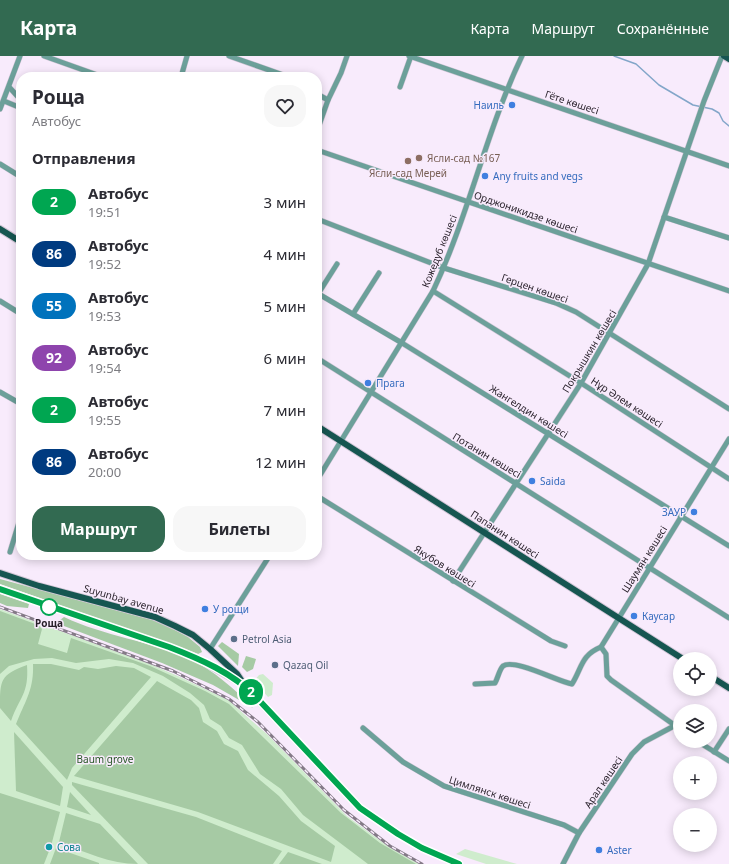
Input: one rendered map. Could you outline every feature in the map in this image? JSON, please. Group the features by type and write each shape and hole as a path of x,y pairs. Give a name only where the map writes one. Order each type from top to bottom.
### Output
{"main road":[{"path":"723,56 729,59"},
{"path":"0,229 16,239"},
{"name":"Папанин көшесі","path":"322,429 673,653"},
{"name":"Suyunbay avenue","path":"0,573 39,586 155,617 193,636 237,674 245,686 360,808 398,834 422,848 459,864"},
{"name":"Suyunbay avenue","path":"0,589 169,647 195,658 245,686"},
{"path":"717,680 729,688"}],"street":[{"path":"0,108 10,87 20,56"},
{"path":"44,56 89,72"},
{"path":"183,72 188,56"},
{"path":"229,56 275,72"},
{"path":"322,117 328,100 342,73 347,56"},
{"path":"400,87 410,56"},
{"name":"Гёте көшесі","path":"410,56 506,90 688,150 729,166"},
{"name":"Кожедуб көшесі","path":"322,472 433,291 444,268 468,202 506,90 522,56"},
{"name":"Покрышкин көшесі","path":"453,581 581,383 610,335 648,264 703,104 723,56"},
{"path":"10,87 16,94"},
{"path":"322,97 328,100"},
{"path":"4,101 16,106"},
{"name":"Орджоникидзе көшесі","path":"322,152 729,291"},
{"path":"0,164 16,174"},
{"path":"664,217 729,238"},
{"name":"Герцен көшесі","path":"322,221 444,268 556,303 576,312 610,335 729,409"},
{"path":"322,288 337,264"},
{"path":"353,314 379,274"},
{"name":"Нұр Әлем көшесі","path":"433,291 581,383 729,479"},
{"name":"Жангелдин көшесі","path":"322,296 402,343 729,546"},
{"path":"0,301 16,311"},
{"name":"Потанин көшесі","path":"322,361 729,618"},
{"path":"1,394 16,402"},
{"name":"Шаумян көшесі","path":"601,647 729,439"},
{"name":"Якубов көшесі","path":"322,499 551,642 565,646"},
{"path":"10,552 16,532"},
{"path":"210,650 267,560"},
{"path":"475,684 495,683 502,668 508,664 524,667 572,684 578,675 581,664 592,651 601,647 606,654 607,676 673,725"},
{"name":"Арал көшесі","path":"563,864 579,833 632,754 644,742 673,727"},
{"name":"Цимлянск көшесі","path":"363,728 403,762 444,786 564,825 579,833"},
{"path":"714,752 729,729"},
{"path":"708,748 729,761"}],"green space":[{"path":"0,579 160,622 188,637 200,647 202,652 198,654 0,584"},
{"path":"0,594 29,604 28,608 7,606 0,603"},
{"name":"Baum grove","path":"0,609 150,664 228,700 267,734 347,816 389,847 419,864 0,864"},
{"path":"0,611 38,625 42,629 38,644 67,653 71,638 150,666 205,691 229,704 341,813 380,843 416,864 368,864 303,815 281,789 260,774 242,745 229,738 221,726 210,719 204,705 190,693 163,676 133,663 109,659 76,663 52,658 34,659 9,666 0,674"},
{"path":"64,617 79,624 175,653 190,659 224,681 253,708 213,685 162,663 56,623"},
{"path":"222,642 239,654 238,666 218,646"},
{"path":"246,656 256,659 253,669 247,672 242,667"},
{"path":"33,664 51,664 79,670 84,667 98,669 116,666 134,668 151,677 72,768 67,780 16,724 26,702 32,681"},
{"path":"27,665 27,682 25,689 11,721 0,708 1,685 3,680 11,672"},
{"path":"263,674 273,683 272,695 268,697 254,681 259,675"},
{"path":"157,681 191,700 199,708 203,722 217,731 224,744 238,751 248,770 279,796 301,821 335,846 331,862 198,812 74,776"},
{"path":"14,732 63,787 60,806 16,791"},
{"path":"72,782 196,817 282,851 273,864 148,864 72,785"},
{"path":"70,792 91,815 67,807"},
{"path":"0,793 60,812 51,846 44,864 0,864"},
{"path":"66,813 100,824 138,864 108,860 59,842"},
{"path":"56,848 99,863 99,864 50,864"},
{"path":"465,849 517,864 486,864 456,854"},
{"path":"288,852 322,864 279,864"}],"waterway":[{"path":"614,56 636,64 659,85 693,105 712,109 719,113 723,121 729,126"}],"railway":[{"path":"0,607 173,671 229,699 258,722 344,810 390,846 422,864"}],"bus line":[{"name":"2","path":"0,589 169,647 195,658 236,680 245,686 256,697 360,808 398,834 422,848 459,864"}],"place":[{"name":"Наиль","path":"512,105"},
{"name":"Ясли-сад №167","path":"419,158"},
{"name":"Ясли-сад Мерей","path":"408,161"},
{"name":"Any fruits and vegs","path":"485,176"},
{"name":"Прага","path":"368,383"},
{"name":"Saida","path":"532,481"},
{"name":"ЗАУР","path":"694,512"},
{"name":"Роща","path":"49,607"},
{"name":"У рощи","path":"205,609"},
{"name":"Каусар","path":"634,616"},
{"name":"Petrol Asia","path":"234,639"},
{"name":"Qazaq Oil","path":"275,665"},
{"name":"Сова","path":"49,847"},
{"name":"Aster","path":"599,850"}]}
